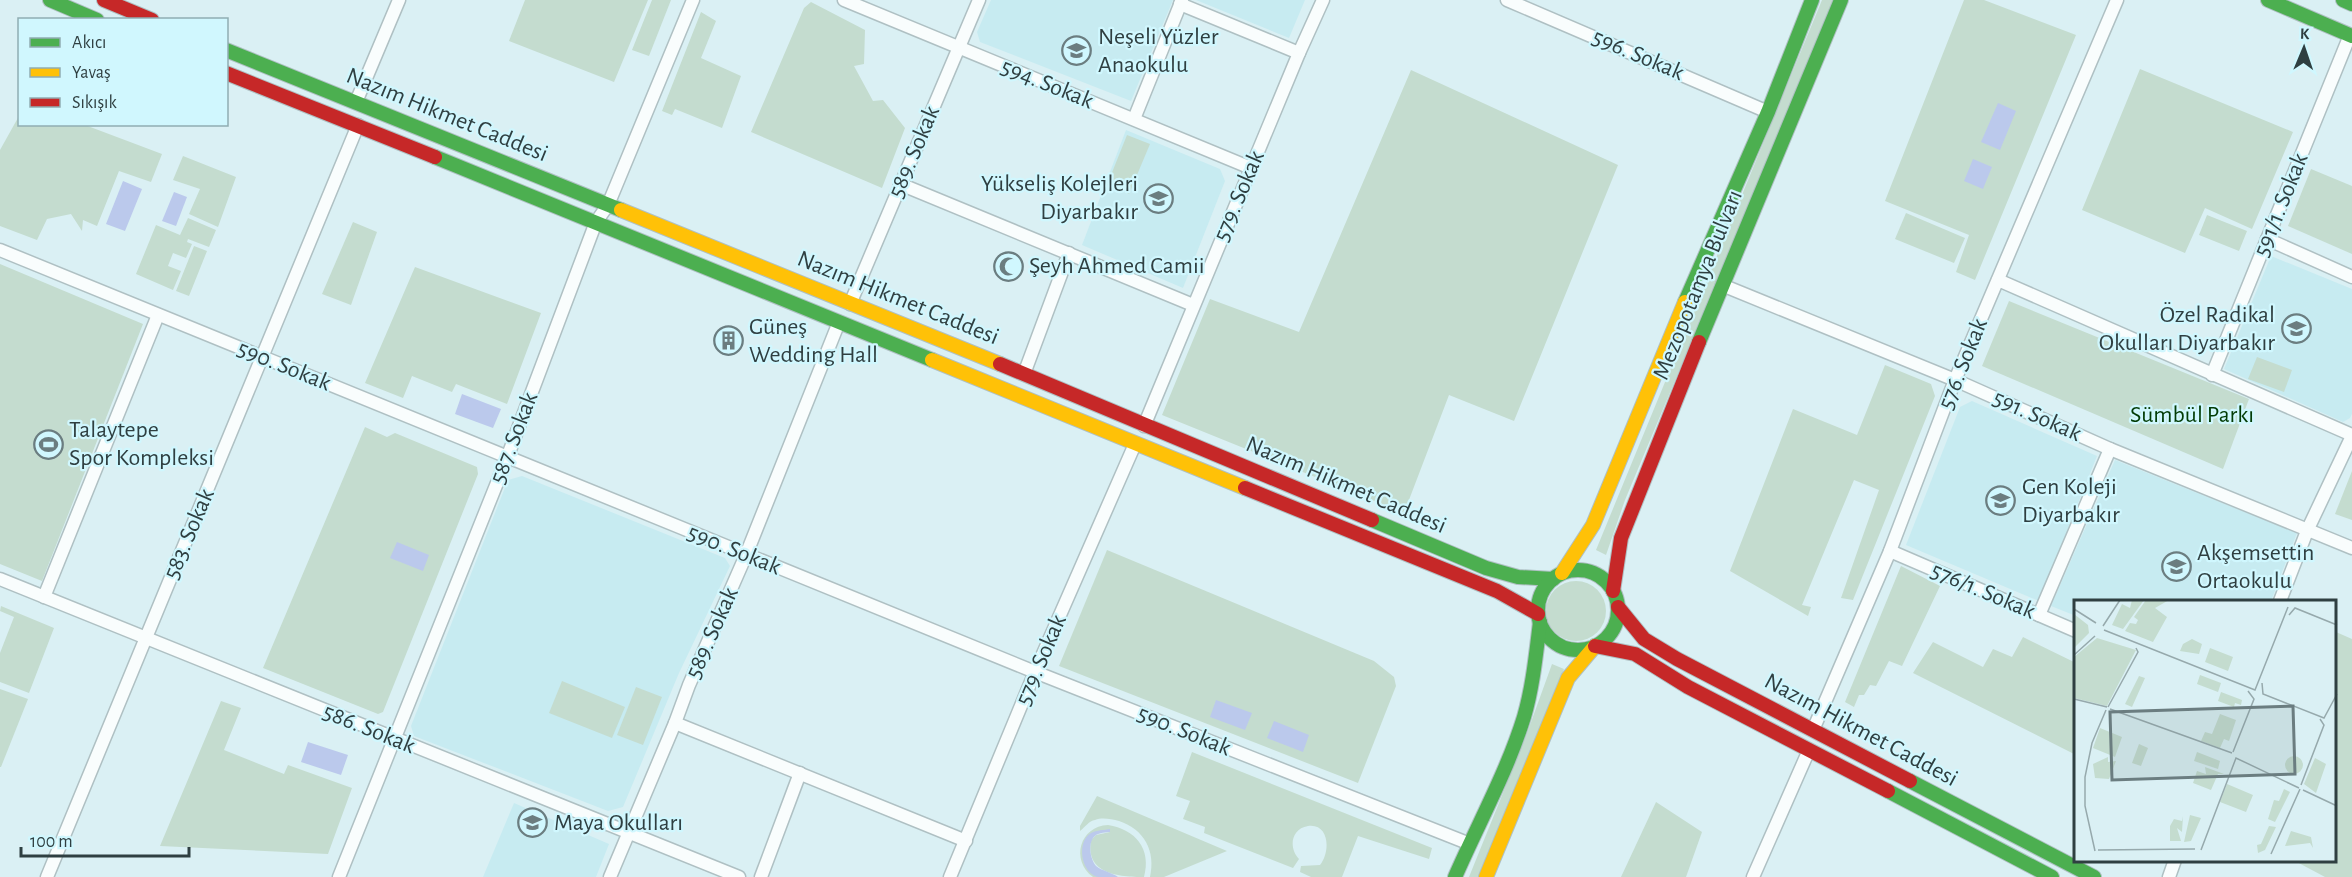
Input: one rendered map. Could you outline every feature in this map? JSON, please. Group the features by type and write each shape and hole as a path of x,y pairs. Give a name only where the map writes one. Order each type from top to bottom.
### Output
{"main road":[{"path":"50,0 92,18"},
{"path":"104,0 147,18"},
{"name":"Mezopotamya Bulvarı","path":"1558,576 1593,525 1768,112 1812,0"},
{"name":"Mezopotamya Bulvarı","path":"1613,591 1621,538 1722,285 1841,0"},
{"path":"2268,0 2351,36"},
{"path":"2343,0 2352,4"},
{"name":"Nazım Hikmet Caddesi","path":"228,51 1024,374 1486,568 1518,577 1558,576"},
{"name":"Nazım Hikmet Caddesi","path":"228,75 358,125 1497,591 1539,618"},
{"path":"1455,877 1510,754 1524,715 1533,675 1539,618 1538,606 1543,591 1558,576 1577,570 1591,573 1604,580 1613,591 1618,607 1612,630 1568,678 1486,877"},
{"name":"Nazım Hikmet Caddesi","path":"1618,607 1644,639 1812,730 2094,877"},
{"path":"1539,618 1547,635 1562,646 1580,650 1595,646"},
{"name":"Nazım Hikmet Caddesi","path":"1595,646 1635,654 1688,687 2050,877"}],"street":[{"path":"356,102 399,0"},
{"name":"587. Sokak","path":"339,877 507,458 596,222 608,205 693,0"},
{"name":"594. Sokak","path":"844,0 1251,168"},
{"name":"589. Sokak","path":"850,304 979,0"},
{"name":"579. Sokak","path":"1144,426 1323,0"},
{"name":"596. Sokak","path":"1507,0 1768,112"},
{"name":"576. Sokak","path":"1812,730 1890,551 1955,380 2117,0"},
{"path":"1134,119 1181,2 1299,53"},
{"name":"591/1. Sokak","path":"2212,375 2351,36"},
{"name":"583. Sokak","path":"47,877 358,125"},
{"path":"900,184 1193,305"},
{"path":"2267,239 2352,277"},
{"name":"590. Sokak","path":"0,250 1035,672 1470,844"},
{"path":"1024,374 1069,253"},
{"path":"1998,280 2352,436 2307,531 2280,600"},
{"name":"591. Sokak","path":"1722,285 1955,380 2110,449 2352,548"},
{"path":"44,597 158,315"},
{"name":"589. Sokak","path":"610,877 746,555 839,322"},
{"name":"579. Sokak","path":"950,877 1035,672 1135,444"},
{"path":"2039,615 2110,449"},
{"name":"576/1. Sokak","path":"1890,551 2074,630"},
{"name":"586. Sokak","path":"0,579 739,877"},
{"path":"675,723 966,841"},
{"path":"1753,877 1809,750"},
{"path":"761,877 800,773"},
{"path":"2169,877 2175,862"}],"shaded area":[{"name":"Neşeli Yüzler Anaokulu","path":"991,0 1173,0 1131,101 980,42 977,32"},
{"path":"1196,0 1305,0 1289,38"},
{"path":"1998,103 2016,111 2000,150 1981,142"},
{"name":"Yükseliş Kolejleri Diyarbakır","path":"1126,130 1220,169 1225,181 1183,288 1082,245"},
{"path":"1973,159 1992,167 1983,189 1964,181"},
{"path":"123,181 142,189 125,231 106,224"},
{"path":"174,192 187,197 176,226 162,221"},
{"name":"Özel Radikal Okulları Diyarbakır","path":"2271,256 2352,289 2352,414 2343,422 2224,369"},
{"path":"462,394 501,409 493,428 455,414"},
{"name":"Gen Koleji Diyarbakır","path":"1972,401 2097,456 2039,601 1906,545 1960,407"},
{"name":"Akşemsettin Ortaokulu","path":"2115,460 2297,533 2271,600 2074,600 2074,615 2051,606"},
{"path":"522,476 725,558 730,566 679,673 623,807 608,811 414,736 411,726 508,480"},
{"path":"397,542 429,555 423,571 390,558"},
{"path":"1216,700 1252,713 1245,730 1210,717"},
{"path":"1274,721 1309,735 1303,752 1267,738"},
{"path":"308,742 348,755 341,775 301,762"},
{"name":"Maya Okulları","path":"514,803 609,844 596,877 483,877"},
{"path":"1110,829 1110,832 1096,835 1093,838 1090,846 1091,855 1096,866 1118,877 1098,877 1092,874 1084,864 1083,843 1091,833"}],"green space":[{"path":"525,0 648,0 614,82 509,41"},
{"path":"652,0 671,0 649,56 632,50"},
{"path":"1822,0 1834,0 1625,500 1606,555 1596,550"},
{"path":"1964,0 1984,0 2076,35 1975,280 1956,272 1969,235 1885,201"},
{"path":"811,2 865,30 864,64 854,66 873,101 883,100 905,128 882,188 751,132 804,8"},
{"path":"701,12 716,21 701,58 741,76 722,128 675,109 672,115 662,111"},
{"path":"2140,69 2293,132 2252,229 2205,208 2185,253 2082,210"},
{"path":"1411,70 1618,165 1514,421 1449,395 1404,513 1162,415 1210,299 1299,332"},
{"path":"18,118 18,126 88,126 162,154 151,182 119,171 97,226 83,220 82,231 71,214 47,219 37,240 0,226 0,150"},
{"path":"1127,135 1150,144 1129,194 1107,185"},
{"path":"183,156 236,177 218,227 189,214 200,189 173,180"},
{"path":"2311,169 2352,186 2352,254 2288,226"},
{"path":"1906,213 1965,238 1954,263 1895,239"},
{"path":"2207,215 2247,231 2239,251 2199,235"},
{"path":"188,218 216,230 209,247 188,239 187,242 192,244 186,258 173,253 168,266 181,271 173,290 136,274 156,225 180,235"},
{"path":"353,222 377,232 351,305 322,294"},
{"path":"194,246 207,251 189,296 176,291"},
{"name":"Talaytepe Spor Kompleksi","path":"0,264 143,324 42,581 0,564"},
{"path":"415,267 541,313 507,404 456,384 452,392 412,376 403,398 365,383"},
{"name":"Sümbül Parkı","path":"2009,301 2249,399 2223,469 1982,366"},
{"path":"2257,357 2292,370 2284,392 2248,379"},
{"path":"1885,365 1931,384 1935,396 1853,600 1841,598 1879,490 1854,480 1802,605 1811,607 1808,616 1730,571 1793,409 1857,435"},
{"path":"365,427 387,437 395,433 477,467 478,474 383,712 378,714 263,668"},
{"path":"2352,471 2352,520 2335,514"},
{"path":"1107,550 1374,661 1394,677 1396,686 1358,783 1059,666"},
{"path":"1901,566 1940,586 1902,666 1889,661 1876,686 1870,685 1864,695 1859,695 1854,707 1845,702"},
{"path":"1570,581 1582,581 1593,586 1601,594 1606,611 1604,623 1593,636 1582,641 1570,641 1559,636 1551,628 1546,617 1546,605 1551,594 1559,586"},
{"path":"1,606 54,628 29,693 0,682 0,653 14,617 0,611"},
{"path":"2337,632 2352,639 2352,877 2325,877 2297,862 2337,862"},
{"path":"2023,637 2074,662 2074,754 1913,673 1933,642 1983,667 1993,649 2012,657"},
{"path":"1552,664 1564,669 1479,877 1469,877 1526,736"},
{"path":"562,681 625,707 612,738 549,713"},
{"path":"636,687 662,697 643,745 617,735"},
{"path":"0,689 28,699 1,767 0,767"},
{"path":"221,701 241,708 224,750 284,774 288,765 352,788 328,854 160,846"},
{"path":"1192,752 1432,848 1429,859 1358,836 1342,877 1311,877 1300,872 1301,866 1320,865 1327,846 1324,833 1315,826 1302,828 1295,835 1293,845 1299,859 1293,868 1204,833 1205,827 1183,819 1190,801 1176,796"},
{"path":"1097,796 1227,851 1164,877 1150,877 1149,850 1146,842 1135,829 1119,821 1104,818 1091,822 1080,831 1080,826"},
{"path":"1656,802 1702,832 1686,877 1621,877"},
{"path":"1108,825 1126,831 1139,842 1146,858 1144,877 1124,876 1106,871 1093,860 1091,840 1096,835 1110,832 1091,835 1086,841 1083,856 1091,871 1099,877 1093,877 1086,870 1080,853 1081,845 1091,831"}],"traffic: fast":[{"path":"50,0 92,18"},
{"path":"1685,302 1768,112 1812,0"},
{"path":"1699,342 1841,0"},
{"path":"2268,0 2352,36"},
{"path":"2343,0 2352,4"},
{"path":"228,51 621,210"},
{"path":"435,157 932,360"},
{"path":"1372,520 1486,568 1518,577 1553,579"},
{"path":"1578,570 1593,573 1606,582 1615,595 1618,610 1615,625 1606,638 1593,647 1578,650 1563,647 1550,638 1541,625 1538,610 1541,595 1550,582 1563,573 1578,570"},
{"path":"1455,877 1501,778 1524,717 1532,682 1540,622"},
{"path":"1910,781 2094,877"},
{"path":"1888,791 2052,877"}],"traffic: slow":[{"path":"621,210 1000,364"},
{"path":"1562,573 1593,525 1685,302"},
{"path":"932,360 1245,488"},
{"path":"1486,877 1568,678 1595,646"}],"traffic: jam":[{"path":"104,0 147,18"},
{"path":"228,74 435,157"},
{"path":"1613,591 1621,538 1699,342"},
{"path":"1000,364 1372,520"},
{"path":"1245,488 1497,591 1538,614"},
{"path":"1618,607 1644,639 1677,659 1910,781"},
{"path":"1595,646 1635,654 1688,687 1888,791"}],"place":[{"name":"Neşeli Yüzler Anaokulu","path":"1077,51"},
{"name":"Yükseliş Kolejleri Diyarbakır","path":"1159,198"},
{"name":"Şeyh Ahmed Camii","path":"1008,266"},
{"name":"Özel Radikal Okulları Diyarbakır","path":"2296,329"},
{"name":"Güneş Wedding Hall","path":"728,341"},
{"name":"Talaytepe Spor Kompleksi","path":"48,444"},
{"name":"Gen Koleji Diyarbakır","path":"2001,501"},
{"name":"Akşemsettin Ortaokulu","path":"2176,567"},
{"name":"Maya Okulları","path":"533,823"}]}
